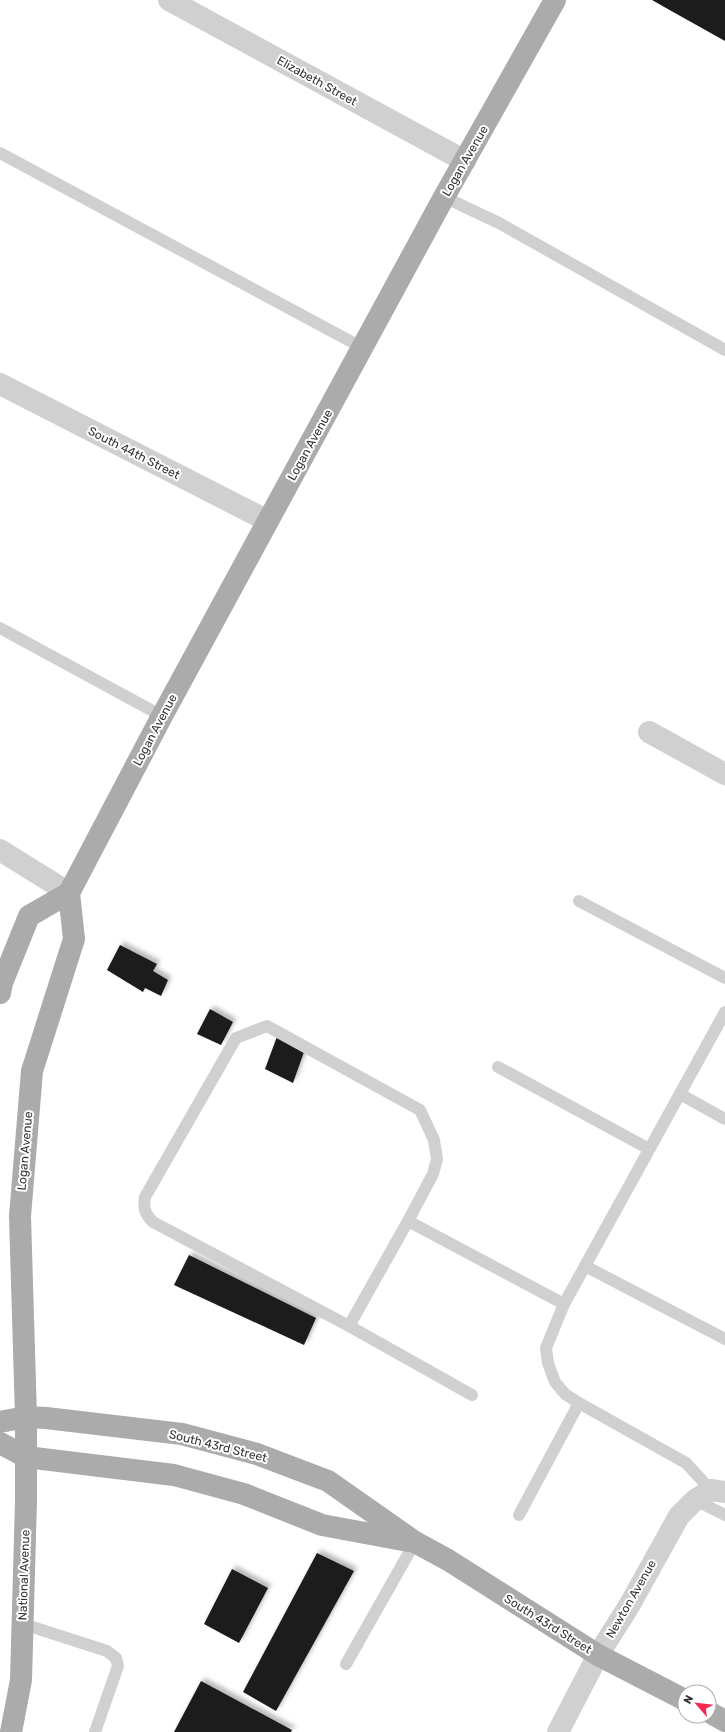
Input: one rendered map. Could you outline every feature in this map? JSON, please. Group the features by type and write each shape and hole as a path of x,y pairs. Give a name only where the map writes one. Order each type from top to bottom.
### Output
{"main road":[{"name":"Logan Avenue","path":"26,1417 20,1216 31,1079 32,1071 74,939 69,893 162,716 444,197 555,0"},
{"path":"0,993 2,983 29,916 69,893"},
{"name":"South 43rd Street","path":"0,1422 26,1417 70,1420 182,1434 257,1454 328,1481 415,1542 448,1560 598,1655 677,1696"},
{"name":"National Avenue","path":"12,1732 21,1680 26,1417"},
{"name":"South 43rd Street","path":"0,1443 26,1457 174,1475 244,1494 322,1525 415,1542"}],"street":[{"name":"Elizabeth Street","path":"169,0 465,161"},
{"name":"South 44th Street","path":"0,384 268,521"},
{"path":"649,732 725,774"},
{"path":"0,850 69,893"},
{"name":"Newton Avenue","path":"558,1732 598,1655 629,1606 679,1516 710,1494"}],"lane":[{"path":"0,153 363,348"},
{"path":"444,197 499,223 725,350"},
{"path":"0,628 162,716"},
{"path":"579,901 725,978"},
{"path":"725,1012 564,1304 546,1348 548,1363 555,1382 565,1394 686,1463 725,1515"},
{"path":"349,1326 433,1174 437,1159 434,1140 420,1110 266,1026 236,1038 146,1197 143,1206 146,1215 154,1222 349,1326 472,1396"},
{"path":"498,1067 650,1149"},
{"path":"680,1094 725,1119"},
{"path":"408,1221 564,1304"},
{"path":"585,1266 725,1339"},
{"path":"519,1515 579,1403"},
{"path":"346,1664 415,1542"},
{"path":"23,1624 107,1651 116,1658 118,1666 95,1732"}],"building":[{"path":"652,0 725,0 725,41 666,8"},
{"path":"120,945 157,964 153,971 168,980 161,996 145,988 143,992 107,970"},
{"path":"210,1009 233,1022 221,1045 197,1034"},
{"path":"278,1034 305,1049 293,1083 265,1069"},
{"path":"189,1255 316,1318 304,1345 174,1285"},
{"path":"317,1553 354,1571 276,1711 243,1692"},
{"path":"232,1569 268,1588 239,1643 204,1624"},
{"path":"201,1681 292,1730 291,1732 174,1732"}]}
